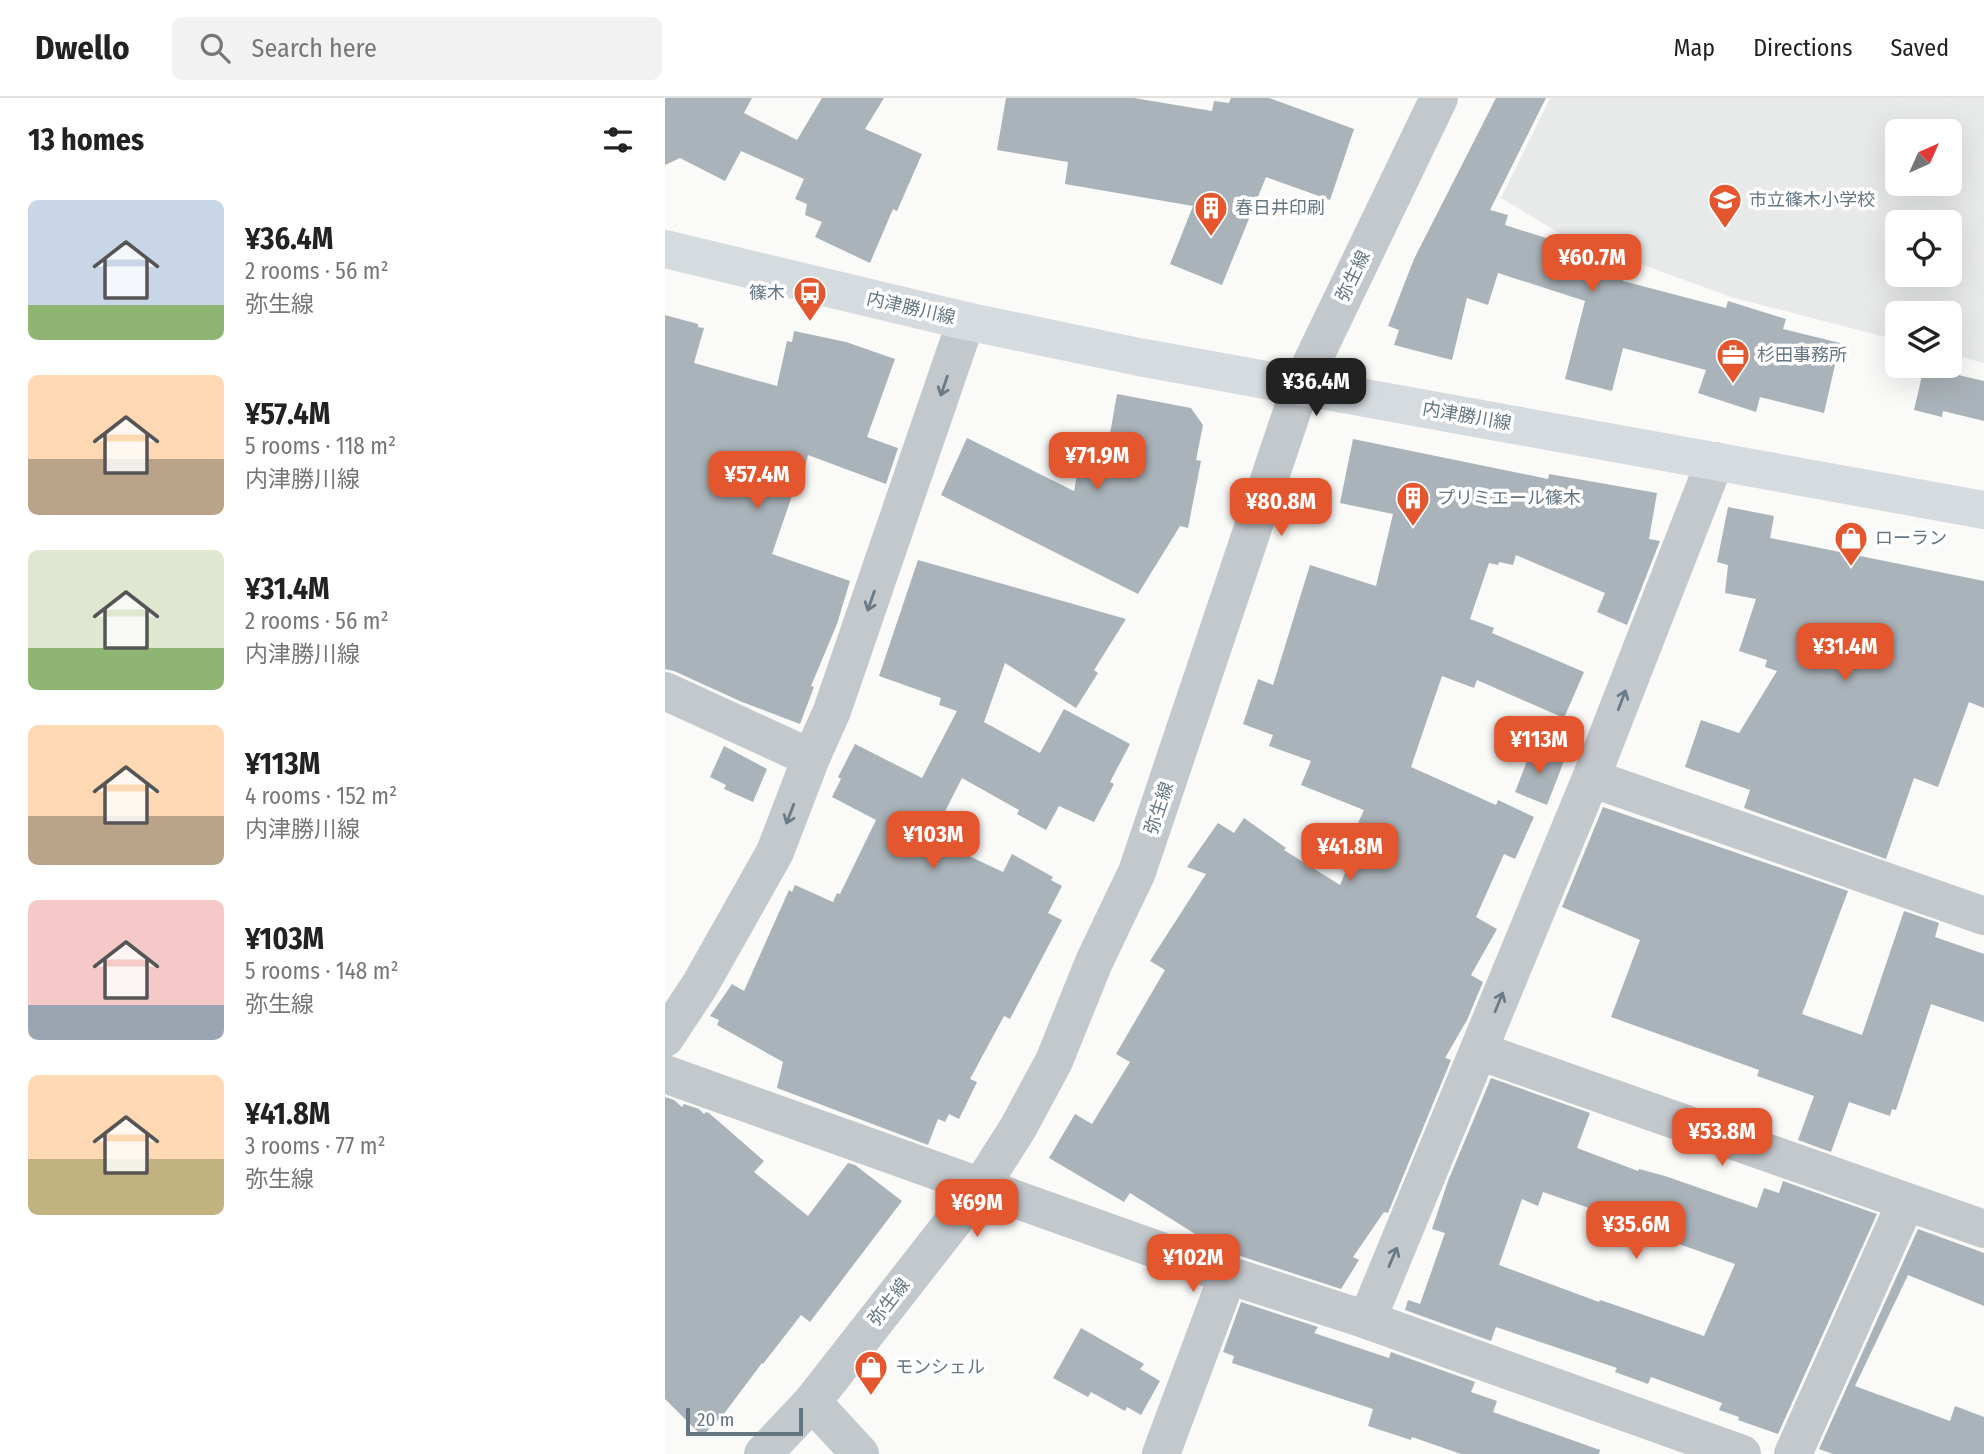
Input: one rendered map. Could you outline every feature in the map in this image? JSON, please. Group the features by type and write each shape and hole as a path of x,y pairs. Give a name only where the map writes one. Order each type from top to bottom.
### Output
{"main road":[{"name":"内津勝川線","path":"665,249 966,321 1139,357 1984,510"}],"street":[{"name":"弥生線","path":"763,1454 812,1402 981,1186 1018,1128 1054,1061 1094,962 1137,872 1301,385 1440,98"},
{"path":"665,1038 701,985 775,852 860,634 966,321"},
{"path":"1367,1320 1591,778 1715,461"},
{"path":"665,691 811,758"},
{"path":"1591,778 1984,916"},
{"path":"1479,1051 1984,1229"},
{"path":"665,1073 1228,1275 1367,1320 1742,1454"},
{"path":"1793,1454 1906,1202"},
{"path":"1161,1454 1228,1275"},
{"path":"812,1402 860,1454"}],"shaded area":[{"name":"市立篠木小学校","path":"1550,98 1984,98 1984,363 1962,357 1962,301 1885,301 1885,337 1734,298 1566,237 1501,198"}],"building":[{"path":"665,98 752,98 744,113 797,140 822,98 884,98 865,129 922,154 897,211 893,209 870,263 815,237 822,222 805,215 807,204 795,199 804,179 741,151 725,181 680,158 665,165"},
{"path":"1006,98 1134,98 1212,111 1214,101 1229,103 1231,98 1269,98 1354,129 1330,200 1266,177 1222,285 1170,264 1193,206 1065,184 1068,162 997,150"},
{"path":"1496,98 1546,98 1490,210 1508,215 1505,225 1568,245 1566,251 1627,267 1623,281 1726,308 1728,301 1786,319 1783,329 1840,343 1824,413 1760,397 1756,412 1698,393 1706,370 1623,348 1612,391 1565,379 1585,301 1498,273 1488,305 1467,298 1452,360 1394,345 1399,330 1388,326 1414,259"},
{"path":"665,315 704,328 694,363 777,386 787,341 792,342 794,331 846,342 895,359 867,437 898,448 886,484 808,455 800,487 795,487 772,554 850,581 837,624 811,686 814,687 800,724 665,669"},
{"path":"1962,376 1984,381 1984,421 1943,411 1942,417 1914,410 1921,378 1962,378"},
{"path":"1117,394 1191,408 1203,425 1196,460 1201,461 1188,528 1180,526 1138,594 941,495 967,438 1074,491 1083,446 1107,451"},
{"path":"1353,439 1548,479 1549,474 1657,493 1649,539 1660,541 1627,625 1597,612 1605,593 1516,555 1513,565 1489,563 1470,619 1494,628 1492,633 1584,672 1564,718 1477,680 1474,688 1442,676 1411,767 1496,805 1498,800 1534,817 1515,859 1504,854 1476,917 1497,929 1471,975 1483,982 1467,1020 1445,1058 1451,1060 1388,1213 1384,1212 1353,1257 1359,1260 1341,1289 1219,1249 1130,1193 1124,1202 1049,1158 1075,1114 1092,1124 1130,1062 1116,1054 1165,970 1150,961 1206,874 1187,867 1218,823 1234,833 1244,818 1286,848 1284,850 1340,885 1365,826 1358,823 1364,810 1301,785 1311,761 1269,746 1273,735 1243,724 1258,679 1273,685 1310,565 1376,586 1393,514 1340,503"},
{"path":"1728,507 1774,516 1770,538 1984,581 1984,708 1969,702 1938,787 1914,778 1886,859 1744,808 1750,790 1685,767 1701,720 1739,733 1777,671 1765,667 1767,660 1739,651 1756,599 1725,593 1728,565 1717,562"},
{"path":"918,560 1126,619 1094,670 1098,673 1076,708 1005,663 984,722 1040,753 1064,709 1130,744 1110,782 1114,784 1094,822 1059,806 1046,830 1017,814 1019,810 962,778 934,833 938,835 935,840 1003,872 1012,854 1053,877 1051,880 1062,886 1048,913 1062,920 1010,1019 1004,1016 970,1079 977,1082 959,1119 949,1114 945,1122 938,1119 928,1145 777,1088 783,1062 717,1025 719,1020 710,1016 732,984 744,991 789,890 792,892 795,885 833,902 837,893 840,894 876,820 832,797 841,779 838,777 855,744 922,778 957,711 939,705 941,698 879,676"},
{"path":"724,746 767,769 753,802 724,789 726,785 710,777"},
{"path":"1532,748 1564,761 1547,805 1515,792"},
{"path":"1603,807 1848,891 1802,1014 1862,1035 1904,911 1939,923 1935,937 1984,954 1984,1022 1931,1004 1896,1110 1892,1109 1890,1116 1849,1102 1831,1152 1798,1140 1814,1096 1757,1076 1759,1070 1611,1017 1640,940 1562,907"},
{"path":"1491,1078 1590,1113 1577,1148 1638,1171 1639,1169 1665,1176 1757,1208 1764,1188 1779,1193 1783,1181 1877,1214 1778,1434 1738,1420 1739,1417 1719,1410 1722,1403 1651,1377 1648,1384 1615,1372 1617,1368 1496,1327 1491,1341 1405,1310 1408,1300 1420,1304 1445,1233 1432,1229 1448,1181","holes":["1543,1192 1638,1225 1637,1229 1735,1264 1704,1336 1600,1300 1599,1302 1499,1265 1522,1199 1538,1206"]},
{"path":"665,1097 682,1107 684,1104 699,1109 704,1114 709,1113 764,1161 754,1172 808,1216 848,1163 855,1165 902,1201 810,1322 801,1315 723,1415 702,1436 665,1399"},
{"path":"1918,1229 1984,1253 1984,1306 1908,1275 1855,1386 1950,1421 1955,1406 1984,1417 1984,1454 1833,1454 1819,1449"},
{"path":"1241,1302 1318,1327 1314,1333 1389,1358 1391,1352 1475,1382 1471,1392 1497,1401 1493,1412 1600,1450 1599,1454 1461,1454 1412,1437 1411,1440 1368,1426 1373,1409 1232,1363 1234,1356 1223,1352"},
{"path":"1081,1328 1144,1364 1140,1369 1160,1381 1141,1415 1127,1407 1125,1411 1091,1392 1088,1397 1053,1378"}],"place":[{"name":"市立篠木小学校","path":"1725,230"},
{"name":"春日井印刷","path":"1211,238"},
{"name":"篠木","path":"810,323"},
{"name":"杉田事務所","path":"1733,385"},
{"name":"プリミエール篠木","path":"1413,528"},
{"name":"ローラン","path":"1851,568"},
{"name":"モンシェル","path":"871,1397"}]}
